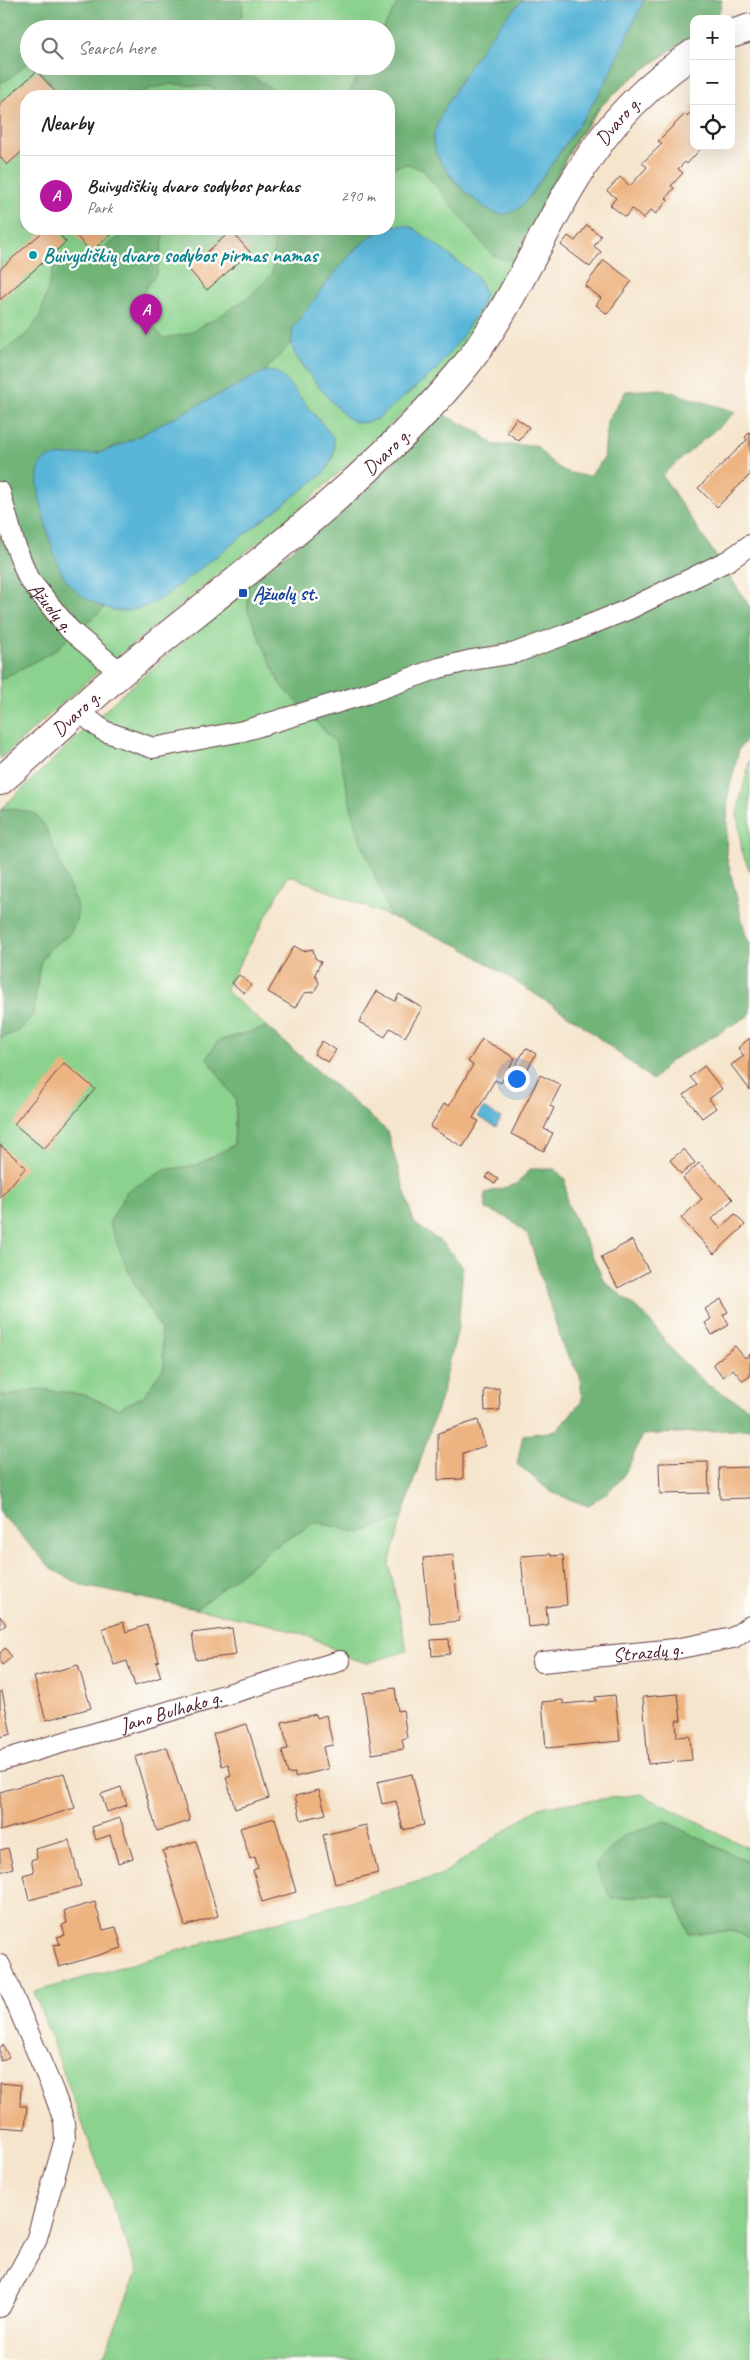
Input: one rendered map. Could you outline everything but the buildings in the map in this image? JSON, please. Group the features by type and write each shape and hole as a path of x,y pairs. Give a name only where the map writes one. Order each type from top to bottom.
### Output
{"main road":[{"path":"735,33 750,28"},
{"name":"Dvaro g.","path":"0,781 121,673 268,554 343,490 429,408 460,373 486,335 583,168 613,125 663,75 690,56"}],"street":[{"name":"Ąžuolų g.","path":"0,492 14,542 28,578 70,630 121,673"},
{"path":"78,711 104,731 152,748 243,731 366,694 439,668 515,653 627,610 729,560 750,545"},
{"name":"Strazdų g.","path":"542,1662 675,1649 733,1638 750,1626"},
{"name":"Jano Bulhako g.","path":"0,1761 340,1661"},
{"path":"0,1965 54,2093 64,2121 65,2139 36,2241 0,2307"}],"green space":[{"path":"0,0 722,0 719,12 716,15 690,15 690,37 628,81 602,105 575,142 482,322 440,379 304,505 86,682 0,759"},
{"path":"0,0 242,0 243,13 240,20 20,20 20,70 9,79 0,83"},
{"path":"399,0 523,0 497,28 439,120 438,157 453,180 472,198 524,204 584,117 608,78 644,0 722,0 719,12 716,15 690,15 690,37 624,84 590,119 566,157 515,260 502,259 491,254 423,170 407,164 395,167 395,90 350,90 358,75 395,75 395,20 388,20"},
{"path":"43,75 250,75 274,90 216,90 212,87 172,84 147,90 59,90"},
{"path":"122,235 163,235 157,272 145,290 141,302 148,320 163,338 187,334 249,297 272,274 275,235 373,235 355,249 293,328 292,342 265,371 127,442 101,452 79,456 59,455 39,470 40,496 48,533 65,578 79,592 104,608 54,651 0,680 0,353 27,334 40,317 54,265 62,257 92,257"},
{"path":"661,389 736,412 662,475 750,607 750,735 739,749 728,795 726,854 746,936 750,943 750,1015 670,1061 653,1080 577,1021 460,946 391,917 356,828 337,744 280,684 248,611 247,585 366,490 440,413 479,432 494,445 536,445 559,468 572,473 590,476 604,458 607,421 626,391"},
{"path":"247,585 280,684 337,744 356,828 391,917 289,875 225,990 267,1027 218,1041 207,1058 236,1100 234,1145 197,1165 165,1170 129,1273 161,1330 164,1368 144,1396 118,1409 85,1395 39,1389 3,1396 0,1394 0,1037 33,1016 40,963 51,947 71,934 10,808 0,810 118,698"},
{"path":"750,759 750,871 742,852 737,813"},
{"path":"10,808 34,813 45,826 78,908 76,920 69,934 46,953 41,962 34,1007 27,1023 12,1034 0,1037 0,811"},
{"path":"267,1027 387,1131 414,1223 445,1245 463,1267 458,1328 442,1394 402,1517 360,1533 316,1522 271,1549 196,1609 83,1586 52,1569 0,1513 0,1394 4,1396 39,1389 85,1395 118,1409 144,1396 164,1367 161,1330 129,1273 109,1223 127,1191 165,1170 197,1165 234,1145 236,1100 207,1058 218,1041"},
{"path":"530,1169 555,1169 565,1179 567,1202 604,1281 644,1314 678,1357 708,1385 750,1409 750,1429 642,1435 623,1476 610,1490 588,1506 551,1492 517,1464 523,1435 556,1431 582,1401 580,1376 563,1347 528,1235 508,1218 486,1209 485,1193 517,1184"},
{"path":"402,1517 389,1564 407,1651 367,1663 350,1658 311,1637 272,1625 196,1609 271,1549 316,1522 360,1533"},
{"path":"641,1794 750,1849 750,1863 664,1821 611,1899 657,1895 675,1898 689,1934 731,1931 750,1937 750,2360 102,2360 137,2272 34,1992 441,1875 539,1807"},
{"path":"664,1821 750,1863 750,1937 731,1931 689,1934 675,1898 657,1895 611,1899 595,1865 623,1836"}],"water":[{"path":"523,0 644,0 608,78 584,117 524,204 510,213 500,214 480,204 458,184 440,161 433,140 435,129 449,100 470,66 497,28"},
{"path":"403,225 414,228 475,275 482,285 485,294 481,307 459,341 436,370 377,419 361,423 351,420 339,409 297,358 292,346 293,328 323,287 351,255 374,235 395,235 395,226"},
{"path":"265,371 276,372 285,379 333,437 333,456 324,473 161,599 135,609 118,611 91,601 75,590 60,570 45,521 38,479 38,472 43,461 53,457 102,452 119,446"},
{"path":"483,1108 501,1118 496,1127 478,1117"}],"place":[{"name":"Buivydiškių dvaro sodybos pirmas namas","path":"33,255"},
{"name":"Buivydiškių dvaro sodybos parkas","path":"146,335"},
{"name":"Ąžuolų st.","path":"243,593"}]}
